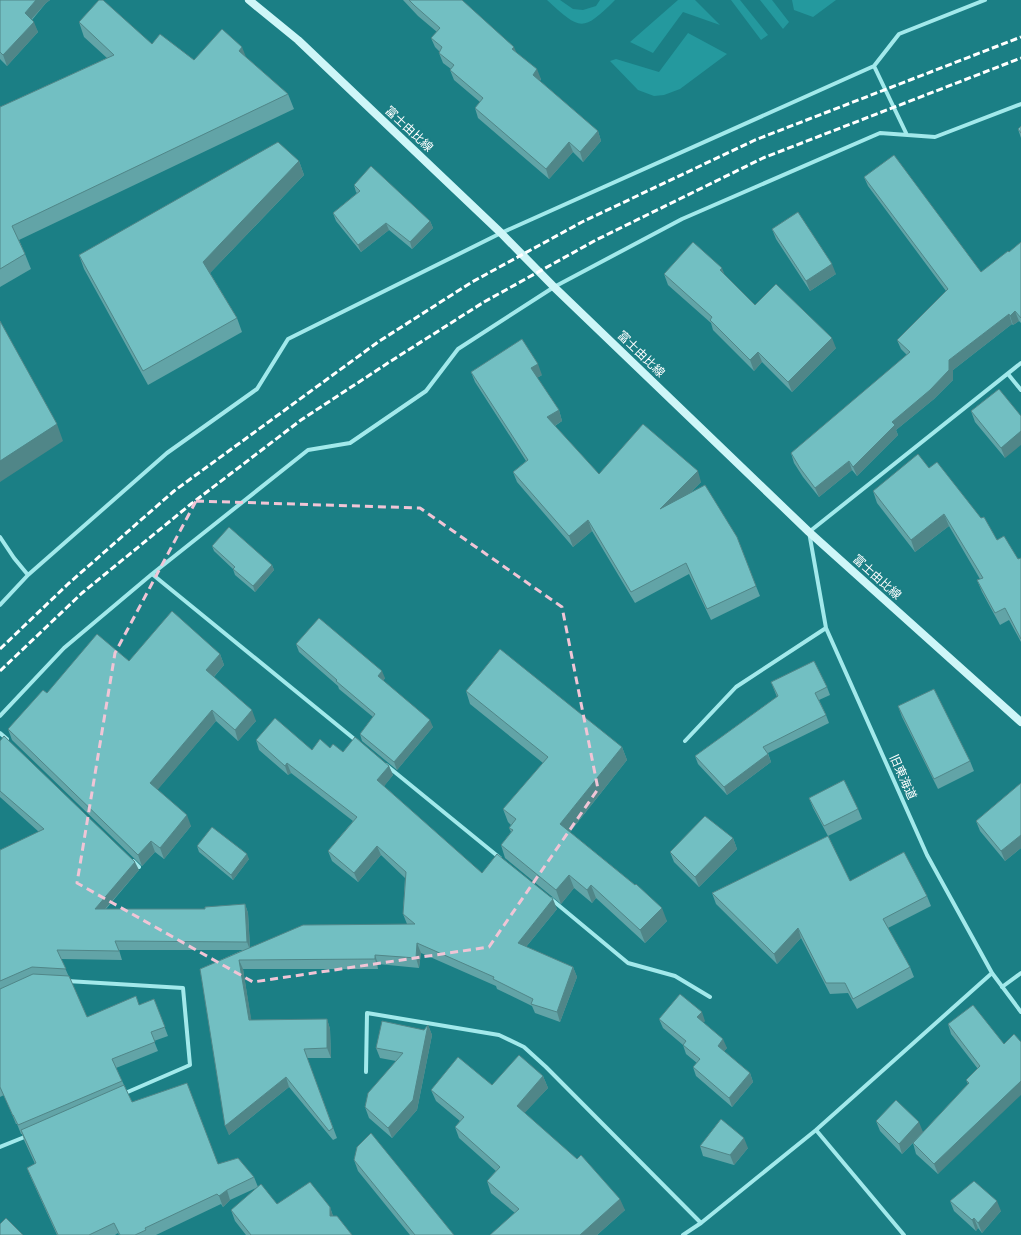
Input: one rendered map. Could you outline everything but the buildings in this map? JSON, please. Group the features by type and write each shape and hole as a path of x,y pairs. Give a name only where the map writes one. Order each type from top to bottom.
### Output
{"main road":[{"name":"富士由比線","path":"249,0 298,40 501,233 554,287 809,532 1021,722"}],"street":[{"path":"0,605 28,575 167,453 257,388 288,339 501,233 874,66 899,34 985,0"},
{"path":"874,66 907,135"},
{"path":"0,716 64,648 152,574 308,450 350,443 426,391 458,349 554,287 682,219 880,133 935,137 1021,104"},
{"path":"809,532 1021,363"},
{"path":"1008,374 1021,390"},
{"name":"旧東海道","path":"809,532 826,628 927,855 992,973 1021,1012"},
{"path":"0,537 28,575"},
{"path":"152,574 362,746"},
{"path":"685,741 736,687 826,628"},
{"path":"0,733 11,744"},
{"path":"381,761 505,862"},
{"path":"128,856 139,867"},
{"path":"548,897 628,963 675,976 710,997"},
{"path":"683,1235 702,1223 816,1130 992,973"},
{"path":"1002,987 1021,973"},
{"path":"60,980 183,988 190,1065 117,1097"},
{"path":"366,1072 367,1013 498,1035 524,1047 546,1067 702,1223"},
{"path":"816,1130 904,1235"},
{"path":"0,1147 30,1135"}],"highlighted area":[{"path":"196,501 420,508 562,607 598,789 489,947 253,982 77,883 115,653"}],"shaded area":[{"path":"547,0 560,0 573,9 583,10 596,6 600,0 615,0 595,18 581,24 574,22"},
{"path":"678,0 695,0 720,25 683,12 653,53 630,42"},
{"path":"731,0 740,0 768,35 761,40"},
{"path":"760,0 772,0 789,22 783,29"},
{"path":"792,0 836,0 813,17 794,10"},
{"path":"688,33 727,54 680,89 664,95 654,96 638,90 610,61 616,59 659,72"}],"railway":[{"path":"0,649 68,584 174,491 378,342 472,282 582,222 755,140 1021,37"},
{"path":"0,671 82,593 191,504 301,420 484,302 596,240 763,158 1021,58"}]}
